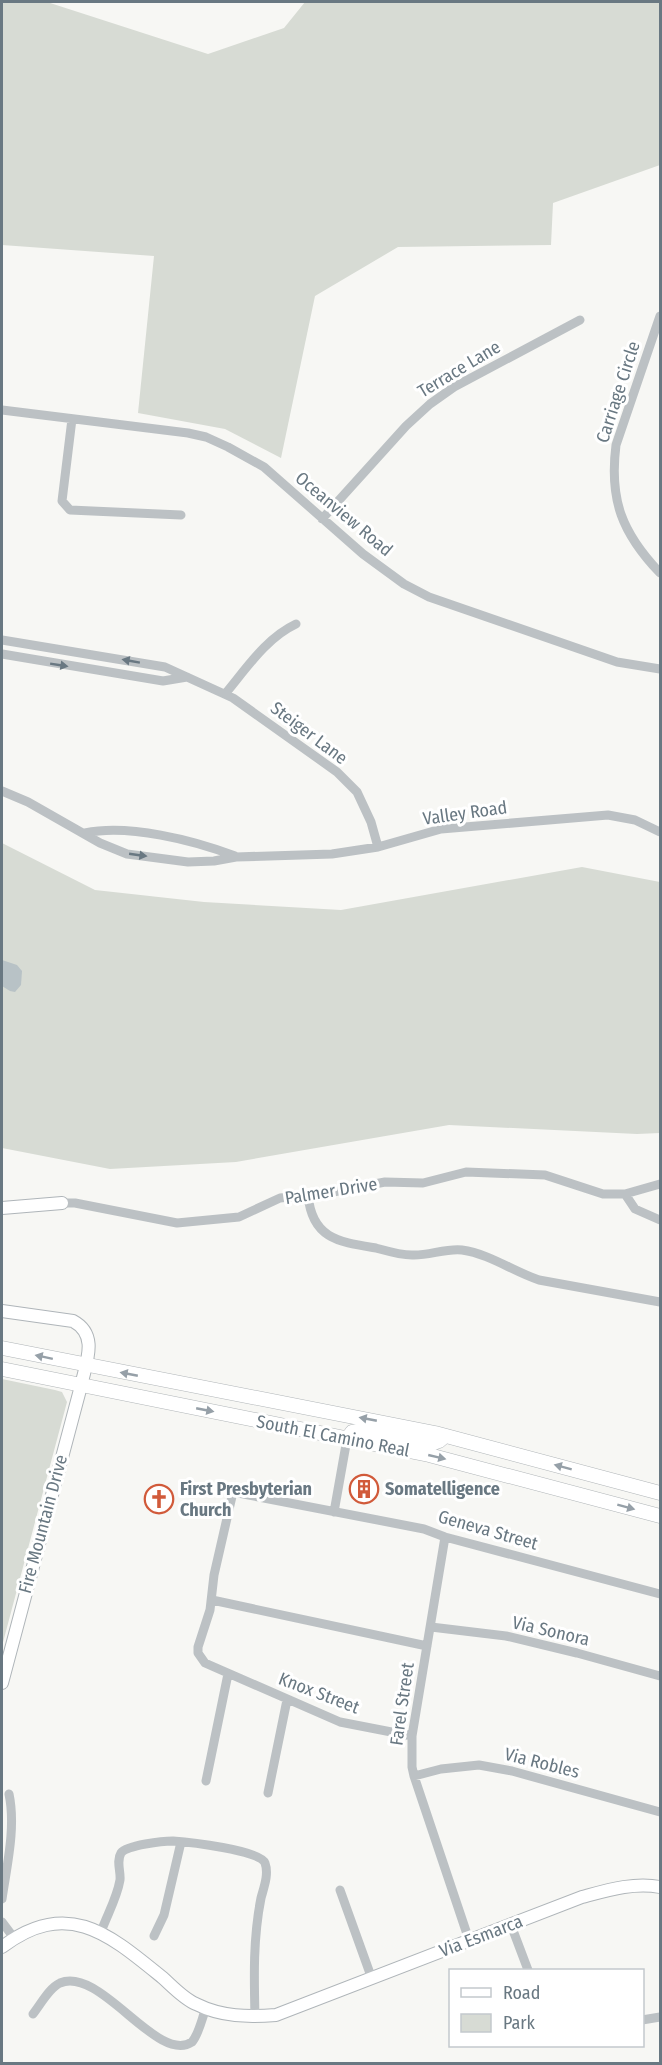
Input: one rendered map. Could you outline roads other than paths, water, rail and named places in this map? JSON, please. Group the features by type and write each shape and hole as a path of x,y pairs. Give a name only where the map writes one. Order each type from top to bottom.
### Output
{"main road":[{"name":"South El Camino Real","path":"2,1348 324,1410 445,1436 660,1493"},
{"name":"South El Camino Real","path":"2,1369 456,1462 660,1516"},
{"path":"347,1439 352,1432 358,1431 431,1444 439,1442 445,1436"}],"street":[{"name":"Carriage Circle","path":"660,316 616,445 614,464 614,486 621,516 632,540 660,573"},
{"name":"Terrace Lane","path":"322,519 406,426 430,404 454,387 580,320"},
{"name":"Oceanview Road","path":"2,410 188,433 206,438 264,467 363,554 404,584 429,597 616,662 660,669"},
{"path":"72,419 62,501 70,510 181,515"},
{"path":"225,694 272,639 282,630 296,624"},
{"name":"Steiger Lane","path":"2,640 165,667 233,698 337,772 357,792 371,822 378,847"},
{"path":"2,654 163,681 187,677"},
{"name":"Valley Road","path":"2,791 28,802 100,843 127,854 188,862 237,857 332,854 378,847 441,830 608,815 636,820 660,832"},
{"name":"Valley Road","path":"85,833 104,829 141,833 216,849 237,857"},
{"name":"Palmer Drive","path":"2,1208 75,1203 177,1224 240,1217 280,1198 328,1193 385,1182 423,1183 466,1172 545,1175 603,1194 625,1194 660,1184"},
{"path":"625,1194 635,1209 660,1220"},
{"path":"308,1195 315,1222 337,1241 412,1255 460,1249 485,1255 523,1275 539,1280 660,1302"},
{"name":"Fire Mountain Drive","path":"2,1311 73,1321 84,1327 90,1342 81,1386 2,1683"},
{"path":"333,1512 347,1439"},
{"name":"Geneva Street","path":"212,1600 214,1575 233,1492 424,1529 445,1537 660,1594"},
{"name":"Farel Street","path":"445,1537 412,1736 412,1767 469,1940"},
{"path":"212,1600 427,1646"},
{"name":"Knox Street","path":"212,1600 198,1647 198,1653 205,1663 340,1722 412,1736"},
{"name":"Via Sonora","path":"431,1627 506,1636 660,1676"},
{"path":"206,1781 228,1674"},
{"path":"268,1793 287,1700"},
{"name":"Via Robles","path":"414,1776 441,1769 480,1765 512,1771 660,1812"},
{"path":"2,1899 8,1863 12,1808 9,1794"},
{"path":"2,1947 34,1928 57,1923 89,1927 127,1948 194,2004 217,2013 243,2018 255,2017 253,1967 258,1916 267,1873 265,1863 255,1854 192,1842 173,1841 129,1847 121,1854 120,1880 101,1932"},
{"path":"154,1936 164,1915 181,1842"},
{"name":"Via Esmarca","path":"255,2017 276,2015 582,1897 620,1887 648,1884 660,1887"},
{"path":"340,1890 372,1979"},
{"path":"2,1922 14,1938"},
{"path":"511,1925 527,1969"},
{"path":"33,2014 52,1989 60,1983 68,1982 88,1986 157,2046 172,2051 182,2049 192,2042 206,2008"},
{"path":"644,2020 660,2018"}],"place":[{"name":"Somatelligence","path":"364,1489"},
{"name":"First Presbyterian Church","path":"159,1499"}]}
